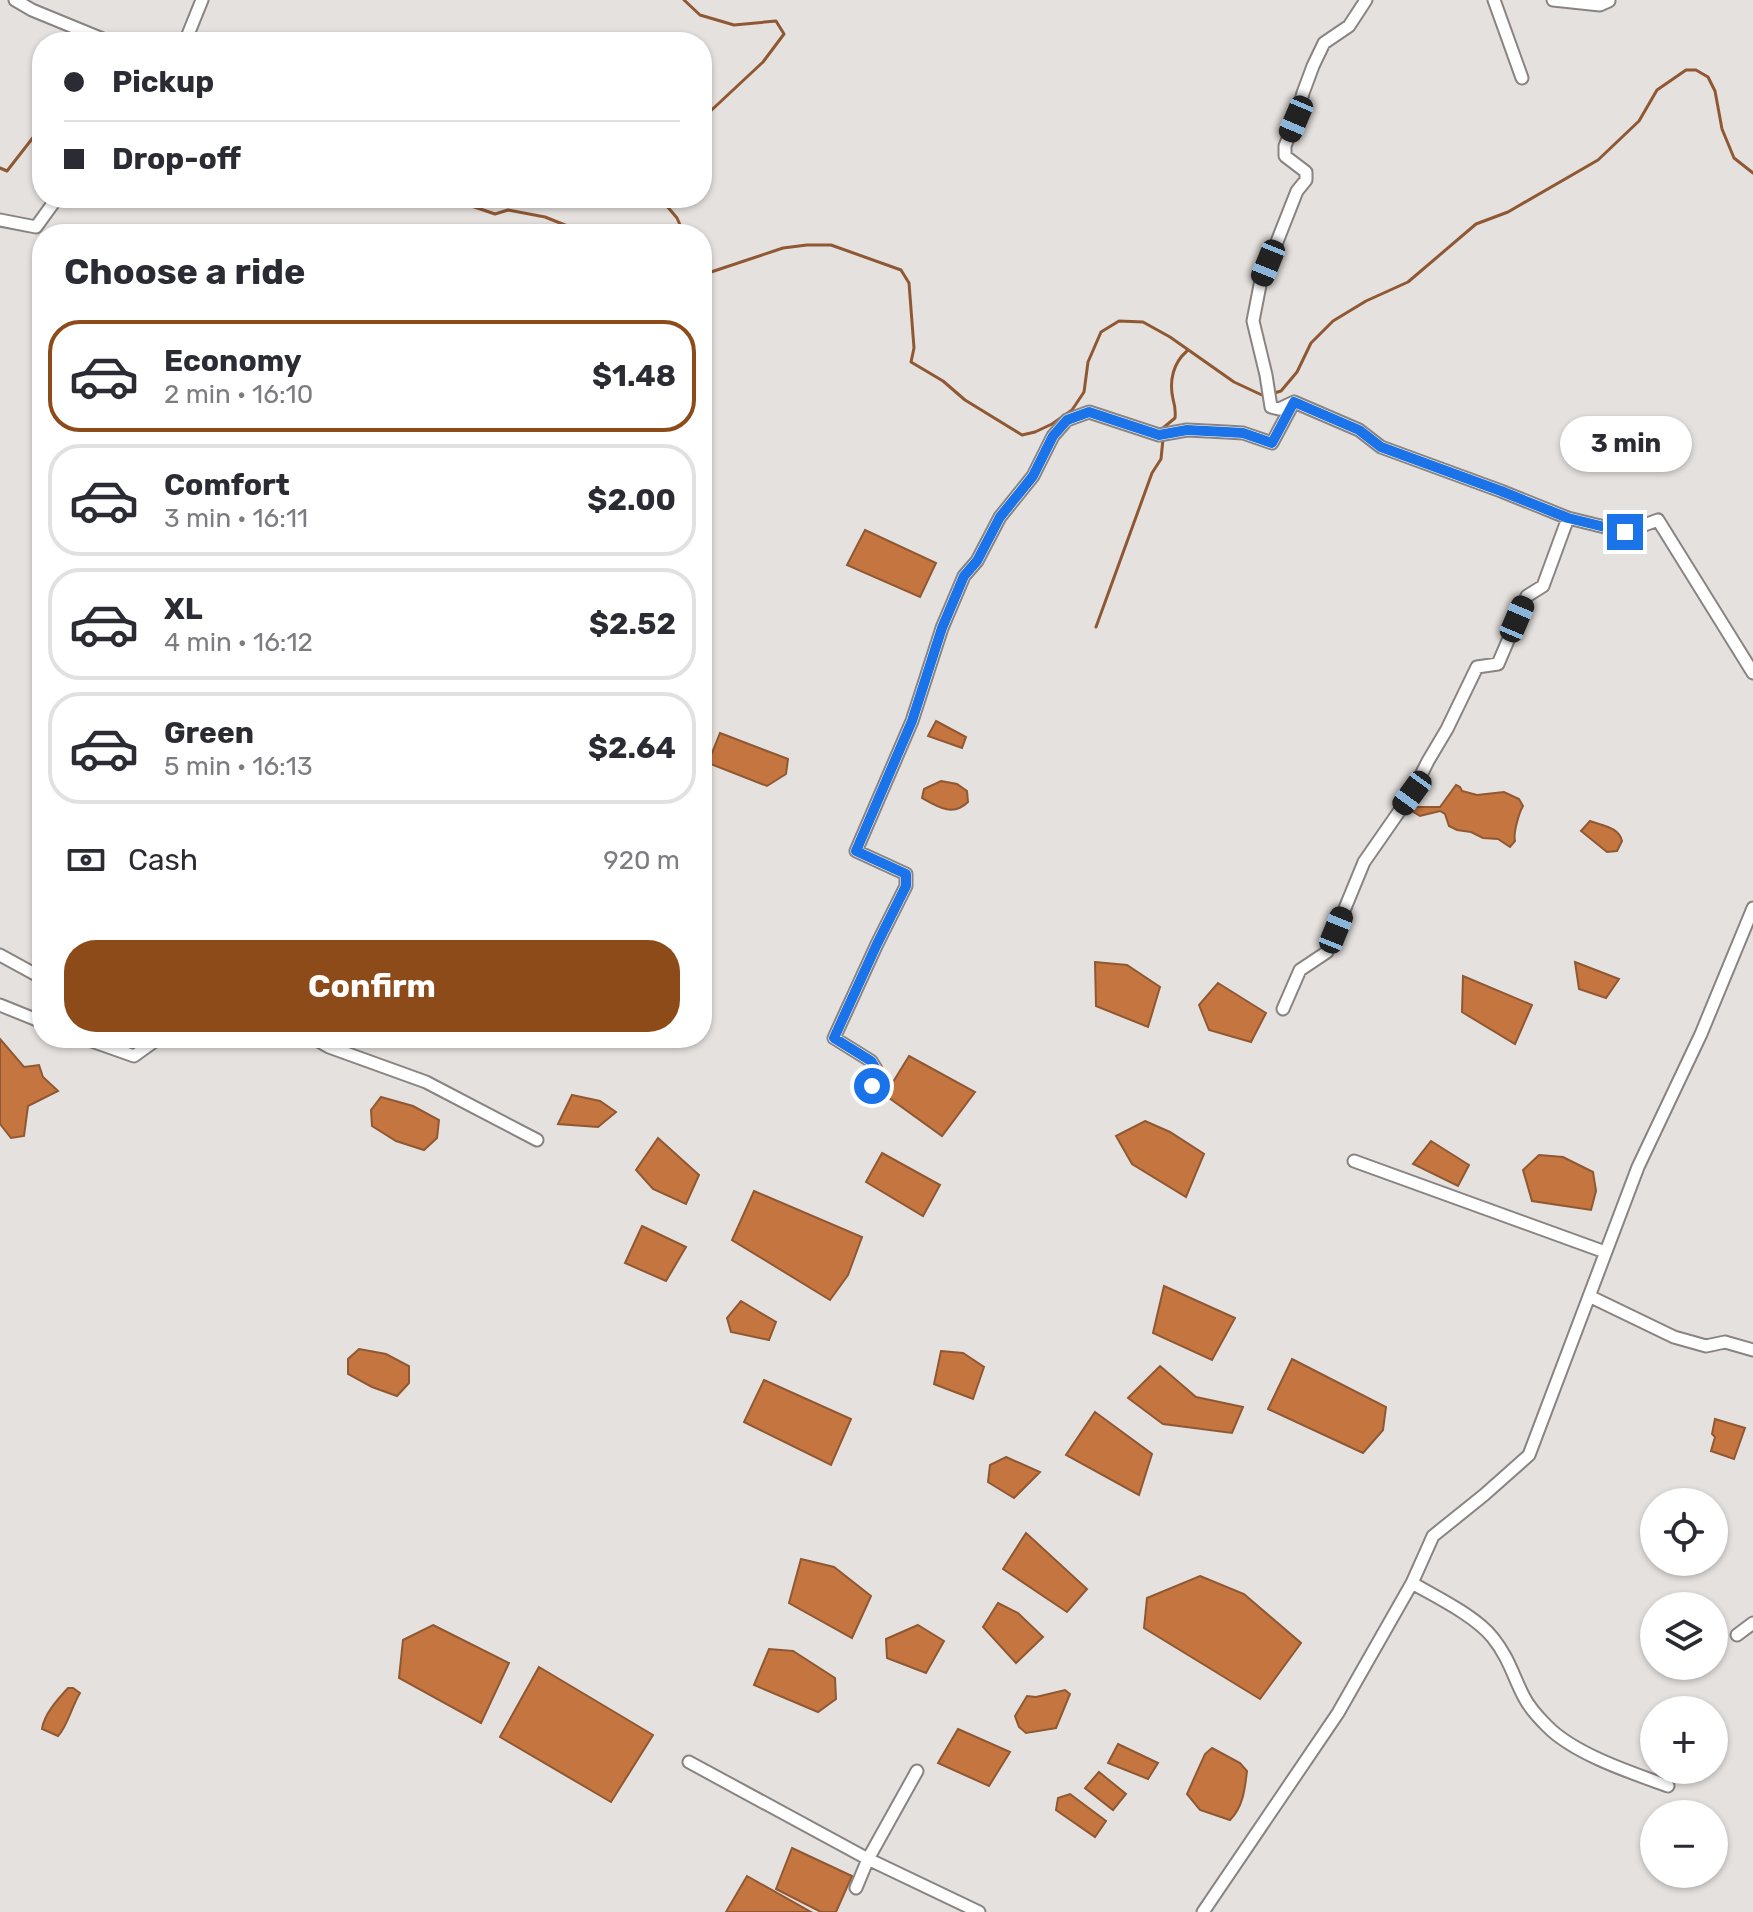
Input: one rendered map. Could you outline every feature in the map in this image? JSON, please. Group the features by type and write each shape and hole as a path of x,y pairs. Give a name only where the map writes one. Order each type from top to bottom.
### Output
{"street":[{"path":"15,0 86,32"},
{"path":"189,32 202,0"},
{"path":"1366,0 1349,26 1324,43 1285,146 1285,156 1306,172 1306,180 1297,191 1260,285 1253,321 1271,407 1279,409 1294,402 1359,430 1381,447 1568,518 1625,532 1658,520 1753,673"},
{"path":"1494,0 1522,78"},
{"path":"1553,0 1600,5 1609,1"},
{"path":"0,220 32,226"},
{"path":"872,1086 876,1069 871,1061 834,1038 906,886 906,874 856,851 912,721 942,628 964,576 977,561 1000,517 1033,476 1053,436 1067,420 1089,412 1159,435 1187,430 1243,433 1272,443 1294,402"},
{"path":"1283,1009 1300,970 1327,952 1364,862 1412,793 1477,667 1498,664 1527,596 1543,586 1568,518"},
{"path":"1203,1912 1338,1713 1412,1583 1433,1536 1529,1455 1638,1167 1701,1034 1753,908"},
{"path":"0,955 32,973"},
{"path":"0,1005 32,1018"},
{"path":"111,1048 134,1056 145,1048"},
{"path":"332,1048 426,1082 537,1140"},
{"path":"1354,1161 1605,1252"},
{"path":"1589,1296 1674,1337 1706,1346 1725,1342 1753,1350"},
{"path":"1412,1583 1465,1614 1491,1635 1511,1665 1525,1700 1549,1728 1595,1756 1668,1786"},
{"path":"1737,1635 1753,1623"},
{"path":"689,1762 868,1859 979,1912"},
{"path":"856,1888 868,1859 917,1771"}],"shaded area":[{"path":"865,530 936,563 920,597 847,565"},
{"path":"936,721 966,737 962,748 928,736"},
{"path":"720,733 788,759 786,774 767,786 712,765 712,753"},
{"path":"941,781 957,784 967,791 968,802 951,810 922,798 924,789"},
{"path":"1456,785 1462,791 1477,795 1504,792 1519,799 1523,806 1515,841 1510,847 1498,839 1483,838 1449,826 1445,814 1440,811 1420,816 1410,810 1412,807 1440,807"},
{"path":"1590,821 1618,833 1622,841 1617,851 1607,852 1581,831"},
{"path":"1095,962 1127,965 1160,987 1148,1027 1096,1006"},
{"path":"1575,962 1619,979 1606,998 1579,989"},
{"path":"1463,976 1532,1005 1515,1044 1462,1012"},
{"path":"1218,983 1266,1013 1251,1042 1209,1030 1199,1005"},
{"path":"0,1039 24,1067 39,1065 43,1077 58,1091 28,1106 24,1136 11,1138 0,1124"},
{"path":"909,1056 975,1092 942,1136 885,1095"},
{"path":"572,1095 600,1101 616,1112 598,1127 558,1124"},
{"path":"381,1097 413,1106 439,1120 437,1138 424,1150 396,1141 372,1126 371,1110"},
{"path":"1145,1121 1170,1132 1204,1154 1186,1197 1132,1164 1116,1136"},
{"path":"658,1138 699,1175 686,1204 653,1189 636,1170"},
{"path":"1431,1141 1469,1165 1458,1186 1413,1164"},
{"path":"882,1153 940,1185 923,1216 866,1182"},
{"path":"1539,1155 1563,1157 1593,1172 1596,1191 1591,1210 1532,1201 1523,1170"},
{"path":"754,1191 862,1237 848,1275 830,1300 732,1240"},
{"path":"642,1226 686,1247 666,1281 625,1263"},
{"path":"1164,1286 1235,1318 1212,1360 1153,1333"},
{"path":"741,1301 776,1322 769,1340 731,1332 727,1318"},
{"path":"359,1349 386,1354 409,1366 409,1383 397,1396 348,1374 348,1359"},
{"path":"941,1351 963,1353 984,1367 973,1399 934,1384"},
{"path":"1292,1359 1386,1407 1383,1430 1363,1453 1268,1409"},
{"path":"1160,1366 1196,1397 1243,1407 1232,1433 1163,1424 1128,1398"},
{"path":"764,1380 851,1419 831,1465 744,1422"},
{"path":"1095,1412 1152,1454 1139,1495 1066,1455"},
{"path":"1715,1419 1745,1428 1734,1459 1711,1451"},
{"path":"1006,1457 1040,1472 1014,1498 988,1482 990,1465"},
{"path":"1026,1533 1087,1589 1067,1612 1003,1569"},
{"path":"801,1559 834,1567 871,1596 852,1638 789,1603"},
{"path":"1200,1576 1244,1594 1301,1643 1260,1699 1144,1628 1147,1598"},
{"path":"998,1603 1018,1613 1043,1637 1016,1663 983,1627"},
{"path":"433,1625 509,1663 481,1723 399,1678 403,1640"},
{"path":"918,1625 944,1641 926,1673 887,1658 886,1639"},
{"path":"769,1649 793,1651 835,1678 836,1699 818,1712 754,1685"},
{"path":"539,1667 653,1735 611,1802 500,1737"},
{"path":"68,1688 80,1693 58,1736 42,1729 43,1723"},
{"path":"1065,1690 1070,1694 1056,1728 1026,1733 1019,1727 1015,1716 1027,1696"},
{"path":"958,1729 1010,1752 989,1786 938,1763"},
{"path":"1118,1744 1158,1763 1148,1779 1108,1763"},
{"path":"1212,1748 1240,1763 1247,1771 1241,1804 1230,1820 1200,1810 1187,1794 1205,1754"},
{"path":"1099,1772 1126,1794 1113,1810 1085,1788"},
{"path":"1070,1794 1106,1821 1095,1837 1056,1810 1058,1798"},
{"path":"792,1848 852,1876 836,1912 821,1912 776,1889"},
{"path":"747,1876 811,1912 726,1912"}],"waterway":[{"path":"684,0 700,15 734,25 776,21 784,34 763,62 712,110"},
{"path":"1271,394 1281,391 1297,372 1311,343 1333,321 1366,301 1408,282 1476,224 1508,212 1598,160 1639,121 1657,90 1686,70 1696,70 1708,77 1715,91 1722,129 1734,158 1753,173"},
{"path":"0,168 7,171 32,139"},
{"path":"477,208 495,214 508,210 545,217 562,224"},
{"path":"668,208 680,224"},
{"path":"712,272 783,248 807,245 831,245 901,270 909,283 914,348 911,362 1022,435 1052,424 1072,410 1084,392 1088,362 1101,332 1119,321 1143,322 1234,382 1264,396"},
{"path":"1163,432 1163,428 1175,418 1172,379 1178,361 1187,351"},
{"path":"1096,627 1152,473 1161,459 1163,439"}],"route":[{"path":"872,1086 876,1069 871,1061 834,1038 906,886 906,874 856,851 912,721 942,628 964,576 977,561 1000,517 1033,476 1053,436 1067,420 1089,412 1159,435 1187,430 1243,433 1272,443 1294,402 1359,430 1381,447 1568,518 1625,532"}]}
